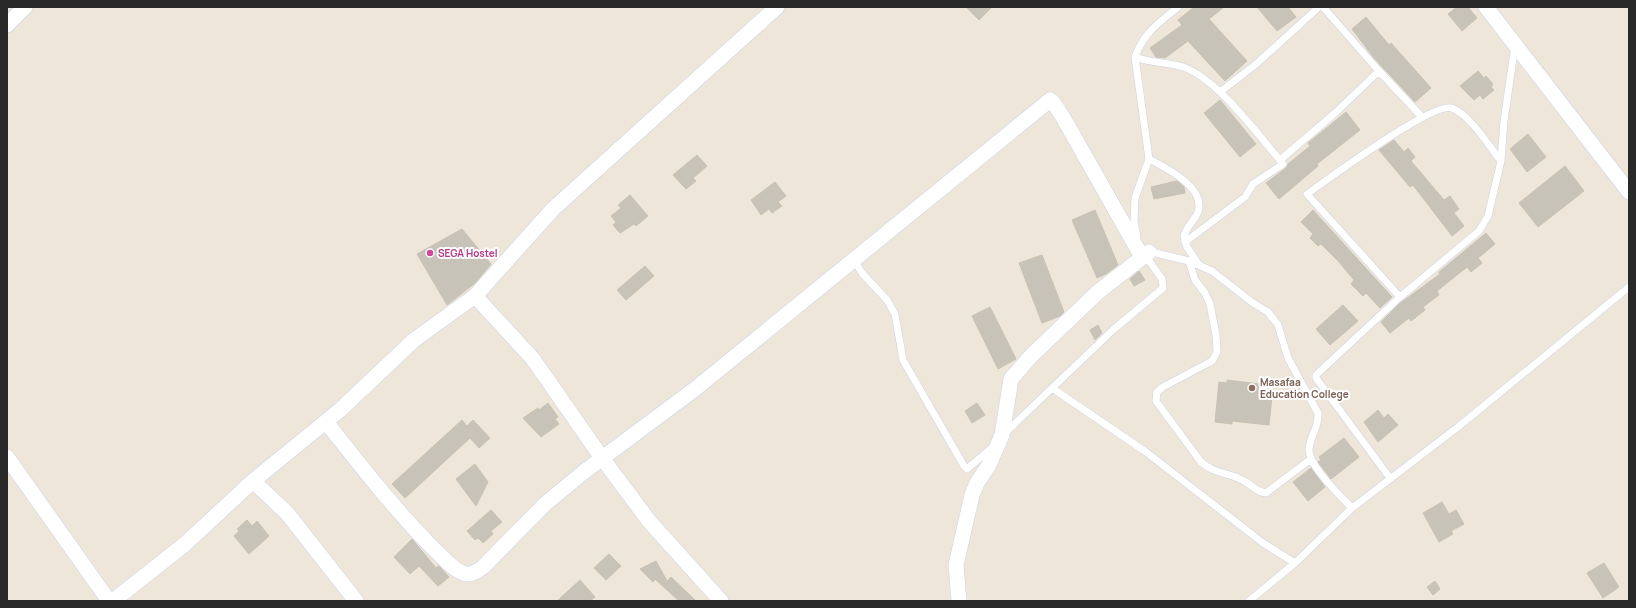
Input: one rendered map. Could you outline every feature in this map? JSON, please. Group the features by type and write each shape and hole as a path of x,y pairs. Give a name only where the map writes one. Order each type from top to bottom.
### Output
{"street":[{"path":"7,24 25,7"},
{"path":"113,601 185,544 253,481 326,422 414,340 475,296 553,209 777,7"},
{"path":"1486,7 1629,192"},
{"path":"326,422 390,502 419,534 453,567 462,573 472,574 483,567 545,504 602,458 695,389 1051,100 1064,118 1145,254 1098,292 1016,372 1008,387 1001,438 989,465 977,483 972,495 956,565 959,601"},
{"path":"475,296 533,360 602,458 649,521 721,601"},
{"path":"7,457 109,601"},
{"path":"253,481 287,513 356,601"}],"lane":[{"path":"854,260 862,273 887,300 895,314 903,360 967,469 1114,329 1163,288 1162,279 1145,254 1134,230 1133,209 1135,198 1149,159 1135,57 1141,42 1148,33 1178,7"},
{"path":"1220,92 1255,65 1319,7"},
{"path":"1324,7 1379,71 1422,117"},
{"path":"1390,478 1316,376 1320,370 1400,297 1479,231 1488,216 1501,161 1504,121 1515,45"},
{"path":"1135,57 1149,62 1183,67 1202,78 1220,92 1283,164 1253,184 1245,197 1185,242"},
{"path":"1280,160 1379,71"},
{"path":"1400,297 1307,194 1375,146 1422,117 1443,108 1451,108 1461,113 1501,161"},
{"path":"1149,159 1169,169 1188,183 1195,192 1199,202 1198,212 1185,233 1185,242 1199,265"},
{"path":"1145,254 1189,262 1212,271 1274,318 1288,358 1318,413 1319,422 1309,448 1311,459 1352,508"},
{"path":"1189,262 1195,280 1205,293 1210,304 1216,334 1217,352 1212,361 1163,387 1157,392 1156,401 1200,462 1210,470 1244,480 1259,492 1266,493 1311,459"},
{"path":"1249,601 1295,563 1352,508 1458,427 1629,287"},
{"path":"1052,388 1146,452 1263,542 1295,563"}],"building":[{"path":"966,7 992,7 979,20"},
{"path":"1194,7 1224,7 1209,19 1247,61 1225,81 1188,41 1165,58 1156,57 1150,48 1182,25 1178,20"},
{"path":"1257,7 1288,7 1296,17 1277,31"},
{"path":"1457,7 1468,7 1477,18 1462,31 1448,14"},
{"path":"1366,17 1389,45 1391,43 1431,88 1415,102 1374,58 1352,29"},
{"path":"1478,71 1484,78 1486,76 1493,84 1491,87 1494,90 1483,99 1480,95 1474,100 1460,86"},
{"path":"1220,100 1256,144 1240,157 1204,113"},
{"path":"1346,112 1360,130 1317,164 1318,166 1279,199 1266,183 1286,168 1288,164 1310,146 1308,143"},
{"path":"1528,134 1546,157 1527,172 1510,149"},
{"path":"1394,140 1404,152 1408,148 1415,157 1411,161 1444,200 1450,196 1459,209 1454,213 1464,226 1452,236 1413,185 1410,187 1379,150"},
{"path":"697,155 707,166 693,178 696,181 686,189 673,175"},
{"path":"1565,166 1584,191 1538,227 1519,203"},
{"path":"1177,181 1184,187 1185,193 1154,199 1151,187"},
{"path":"775,182 786,196 778,202 782,206 772,213 769,209 761,215 751,200"},
{"path":"630,195 648,216 636,226 634,224 620,233 613,225 616,222 611,216 621,208 618,205"},
{"path":"1095,210 1118,265 1106,274 1097,278 1072,220"},
{"path":"1313,210 1392,297 1380,308 1366,293 1363,296 1351,284 1354,280 1321,244 1318,246 1310,238 1313,234 1301,222"},
{"path":"462,229 491,264 475,283 447,305 417,254"},
{"path":"1486,233 1495,244 1478,258 1482,263 1471,272 1467,267 1437,291 1439,295 1423,307 1425,310 1411,321 1409,318 1390,333 1381,322 1399,304 1440,274 1439,272"},
{"path":"1042,255 1064,312 1060,316 1042,323 1019,263"},
{"path":"645,266 654,276 626,300 617,290"},
{"path":"1139,271 1145,280 1134,286 1130,279"},
{"path":"1343,305 1358,321 1330,345 1316,329"},
{"path":"990,307 1016,359 998,369 972,316"},
{"path":"1098,325 1102,333 1095,340 1090,330"},
{"path":"1227,380 1259,384 1258,396 1272,397 1269,425 1232,421 1232,424 1215,422 1219,382 1227,383"},
{"path":"548,403 558,417 555,419 559,424 541,437 523,418 538,408 539,410"},
{"path":"977,403 985,415 972,423 965,411"},
{"path":"1378,410 1384,418 1388,414 1398,425 1378,442 1364,422"},
{"path":"462,420 467,426 473,420 490,438 479,448 470,438 405,498 392,484"},
{"path":"1344,438 1359,457 1331,479 1318,462 1321,460 1319,457"},
{"path":"475,464 488,482 476,506 456,479"},
{"path":"1311,468 1325,487 1308,501 1293,482"},
{"path":"1442,502 1449,514 1456,510 1464,524 1451,531 1453,534 1439,542 1423,513"},
{"path":"491,510 502,522 491,531 493,534 483,543 478,538 475,540 467,531"},
{"path":"247,520 252,526 257,521 269,536 249,554 234,536 239,531 237,529"},
{"path":"412,539 436,568 439,566 449,577 438,586 419,566 410,574 394,557"},
{"path":"609,554 621,566 606,580 594,568"},
{"path":"656,561 667,581 671,577 696,601 679,601 655,579 653,582 640,569"},
{"path":"1604,563 1619,587 1603,598 1587,573"},
{"path":"580,580 595,597 590,601 557,601"},
{"path":"1435,581 1440,589 1433,595 1427,587"}],"place":[{"name":"SEGA Hostel","path":"430,253"},
{"name":"Masafaa Education College","path":"1252,388"}]}
